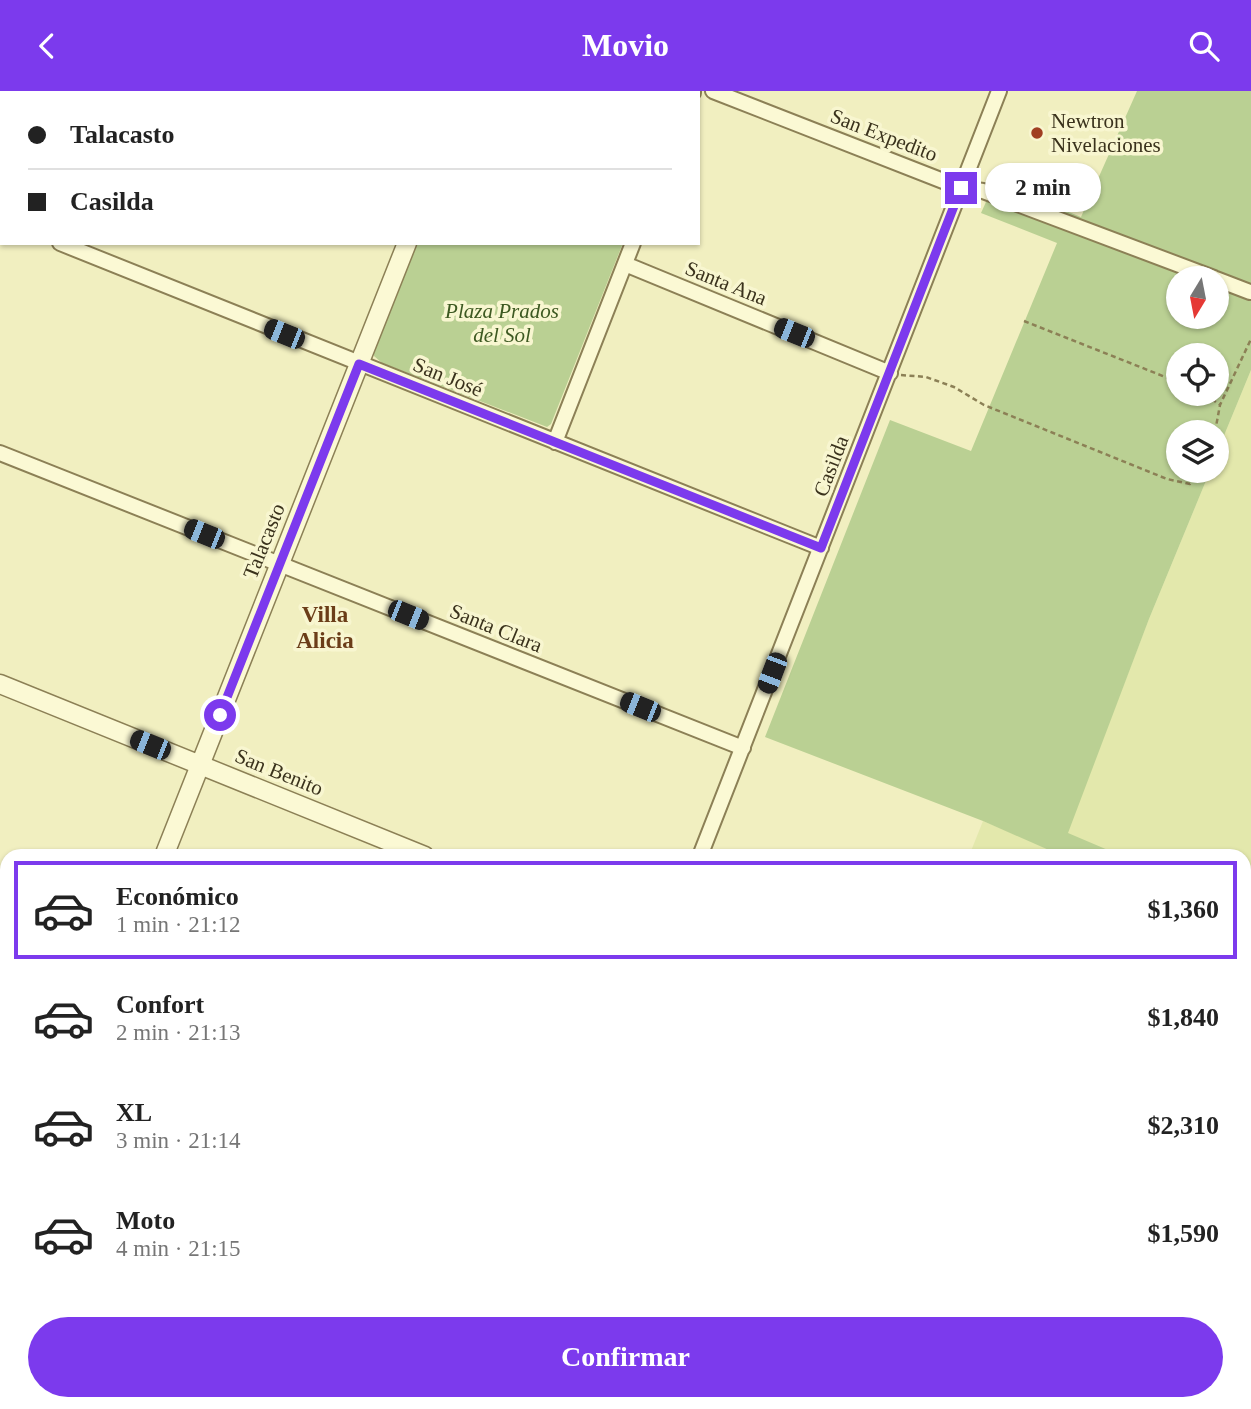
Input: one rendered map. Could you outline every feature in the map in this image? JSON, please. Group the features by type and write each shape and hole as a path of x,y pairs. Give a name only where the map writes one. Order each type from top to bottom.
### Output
{"street":[{"name":"San Expedito","path":"713,91 961,188 983,191 1181,266"},
{"name":"Casilda","path":"703,849 999,91"},
{"name":"San José","path":"65,245 821,548"},
{"name":"Talacasto","path":"167,849 406,245"},
{"path":"555,442 632,245"},
{"name":"Santa Ana","path":"625,264 890,373"},
{"name":"San Expedito","path":"1229,284 1250,292"},
{"name":"Santa Clara","path":"0,453 743,748"},
{"name":"San Benito","path":"0,684 408,849"}],"path":[{"path":"1024,321 1166,377"},
{"path":"1229,386 1251,339"},
{"path":"907,377 926,377 954,387 984,405 1166,479"}],"green space":[{"path":"1137,91 1251,91 1251,370 1229,423 1229,420 1166,420 1166,483 1205,483 1149,619 1068,833 1106,849 1047,849 983,821 765,737 890,420 971,451 1057,243 981,213 995,182 1081,217"},
{"name":"Plaza Prados del Sol","path":"416,245 622,245 551,424 547,427 382,363 374,356 374,348"},
{"path":"1251,370 1251,849 1061,849 1149,619 1205,483 1229,483 1229,423"},
{"path":"983,821 1050,849 972,849"}],"place":[{"name":"Newtron Nivelaciones","path":"1037,133"}],"district":[{"name":"Villa Alicia","path":"325,627"}],"route":[{"path":"220,715 359,364 821,548 961,188"}]}
